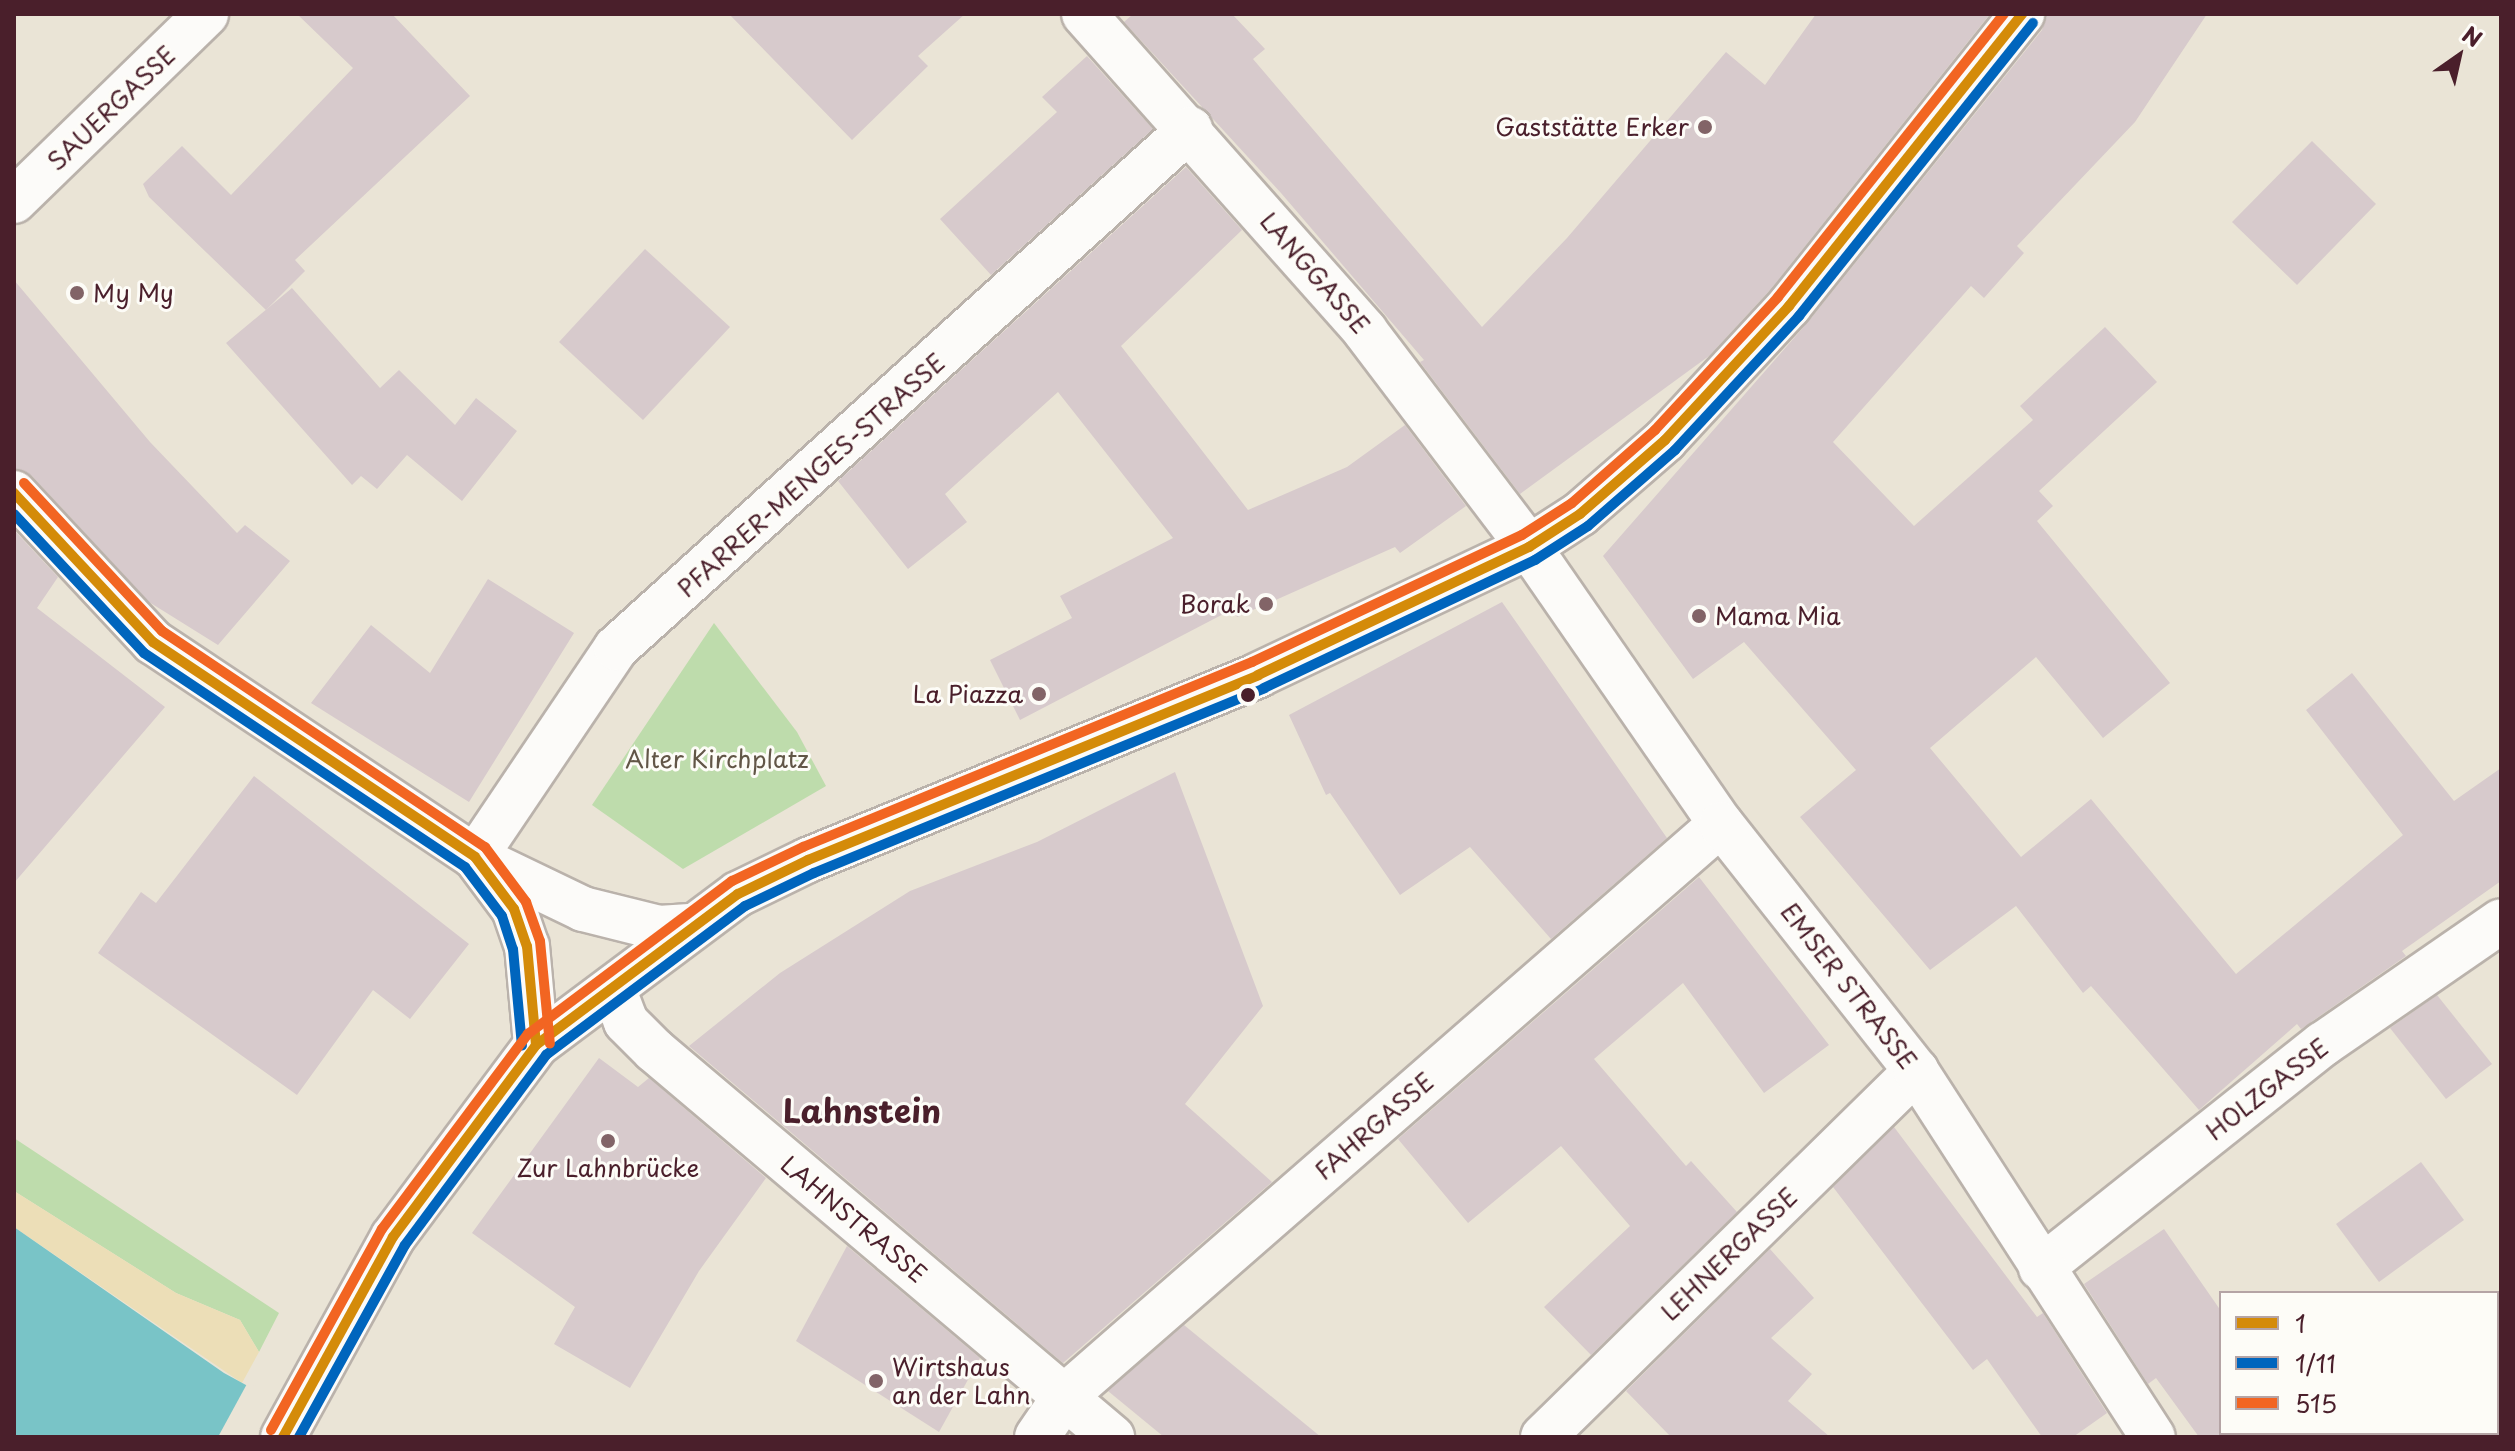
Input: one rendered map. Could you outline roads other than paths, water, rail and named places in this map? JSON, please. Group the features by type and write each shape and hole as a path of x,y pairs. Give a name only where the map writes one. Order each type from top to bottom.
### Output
{"street":[{"name":"SAUERGASSE","path":"14,201 206,14"},
{"name":"LANGGASSE","path":"1084,14 1190,129 1365,331 1529,547"},
{"path":"283,1437 393,1237 536,1045 690,926 738,894 808,860 1258,675 1529,547 1632,472 1694,410 1789,306 2022,14"},
{"name":"PFARRER-MENGES-STRASSE","path":"475,857 616,648 1190,129"},
{"path":"14,493 153,642 475,857 583,909 659,928 690,926"},
{"name":"EMSER STRASSE","path":"1529,547 1721,824 1916,1071 2153,1437"},
{"name":"FAHRGASSE","path":"1037,1437 1065,1396 1721,824"},
{"path":"475,857 514,909 527,946 536,1045"},
{"name":"LAHNSTRASSE","path":"583,909 607,948 613,988 626,1022 654,1050 1112,1437"},
{"name":"HOLZGASSE","path":"2041,1268 2323,1044 2501,921"},
{"name":"LEHNERGASSE","path":"1543,1437 1916,1071"}],"water":[{"path":"14,1227 224,1373 341,1437 14,1437"}],"place":[{"name":"Gaststätte Erker","path":"1705,127"},
{"name":"My My","path":"77,293"},
{"name":"Borak","path":"1266,604"},
{"name":"Mama Mia","path":"1699,616"},
{"name":"La Piazza","path":"1039,694"},
{"name":"Zur Lahnbrücke","path":"608,1141"},
{"name":"Wirtshaus an der Lahn","path":"876,1381"}],"district":[{"name":"Lahnstein","path":"862,1110"}],"park label":[{"name":"Alter Kirchplatz","path":"717,759"}]}
